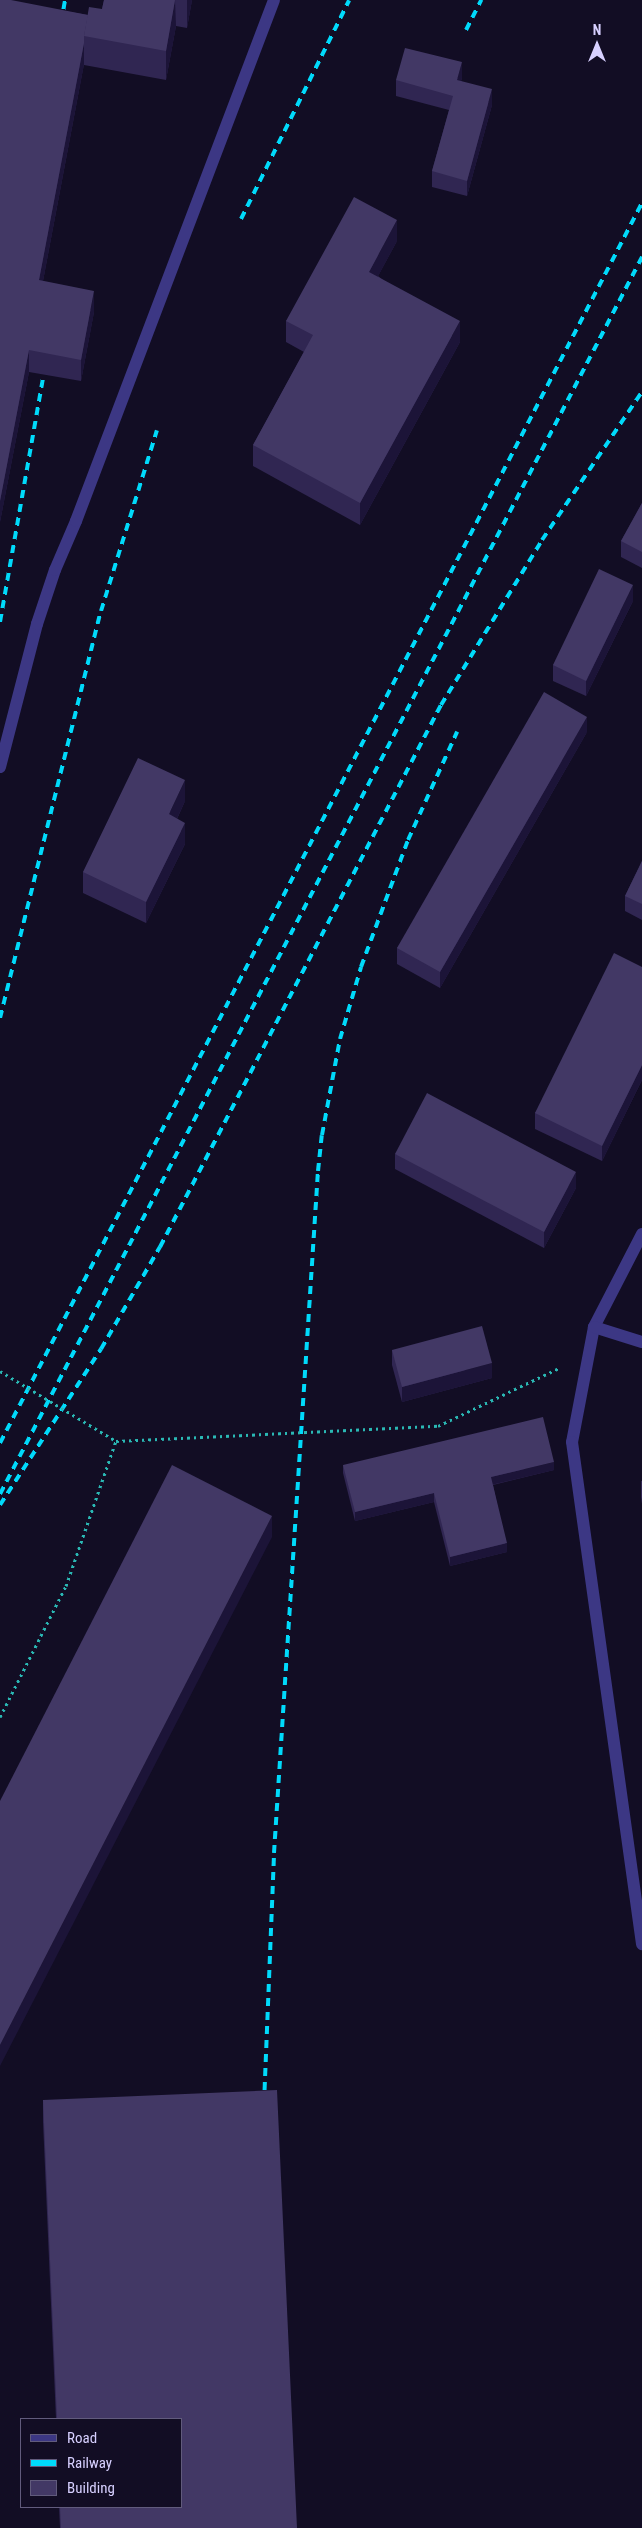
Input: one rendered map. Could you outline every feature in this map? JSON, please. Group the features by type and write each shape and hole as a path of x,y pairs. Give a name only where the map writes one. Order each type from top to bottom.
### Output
{"street":[{"path":"0,767 37,624 55,570 76,521 274,0"},
{"path":"642,1234 594,1327 572,1442 642,1944"},
{"path":"594,1327 642,1342"}],"path":[{"path":"0,1371 116,1441 438,1426 589,1354"},
{"path":"0,1717 66,1586 116,1441"}],"building":[{"path":"0,0 11,0 88,15 39,280 94,291 81,360 29,350 0,501"},
{"path":"104,0 175,0 166,51 84,36 89,7 102,9"},
{"path":"405,48 462,62 457,80 492,89 467,181 432,171 453,96 396,80"},
{"path":"354,197 397,220 369,272 460,321 360,503 253,445 313,335 286,321"},
{"path":"642,503 642,552 621,541"},
{"path":"599,569 633,585 586,681 553,665"},
{"path":"544,692 587,717 440,972 397,948"},
{"path":"138,758 185,780 169,814 185,823 146,902 83,872"},
{"path":"642,861 642,904 625,896"},
{"path":"614,953 642,967 642,1065 602,1146 535,1113"},
{"path":"427,1093 576,1172 544,1232 395,1154"},
{"path":"482,1326 492,1363 402,1387 392,1350"},
{"path":"543,1417 554,1462 491,1477 507,1543 450,1557 434,1493 355,1512 343,1465"},
{"path":"172,1465 272,1516 0,2045 0,1801"},
{"path":"277,2090 297,2528 61,2528 60,2508 182,2508 182,2418 57,2418 43,2100"}],"railway":[{"path":"61,23 65,0"},
{"path":"241,219 349,0"},
{"path":"466,30 481,0"},
{"path":"0,1443 642,203"},
{"path":"0,1494 642,257"},
{"path":"0,622 46,361"},
{"path":"0,1505 101,1349 160,1247 441,705 542,540 642,392"},
{"path":"0,1018 101,611 157,430"},
{"path":"264,2104 274,1853 318,1171 322,1135 340,1039 361,967 408,840 457,732"}]}
